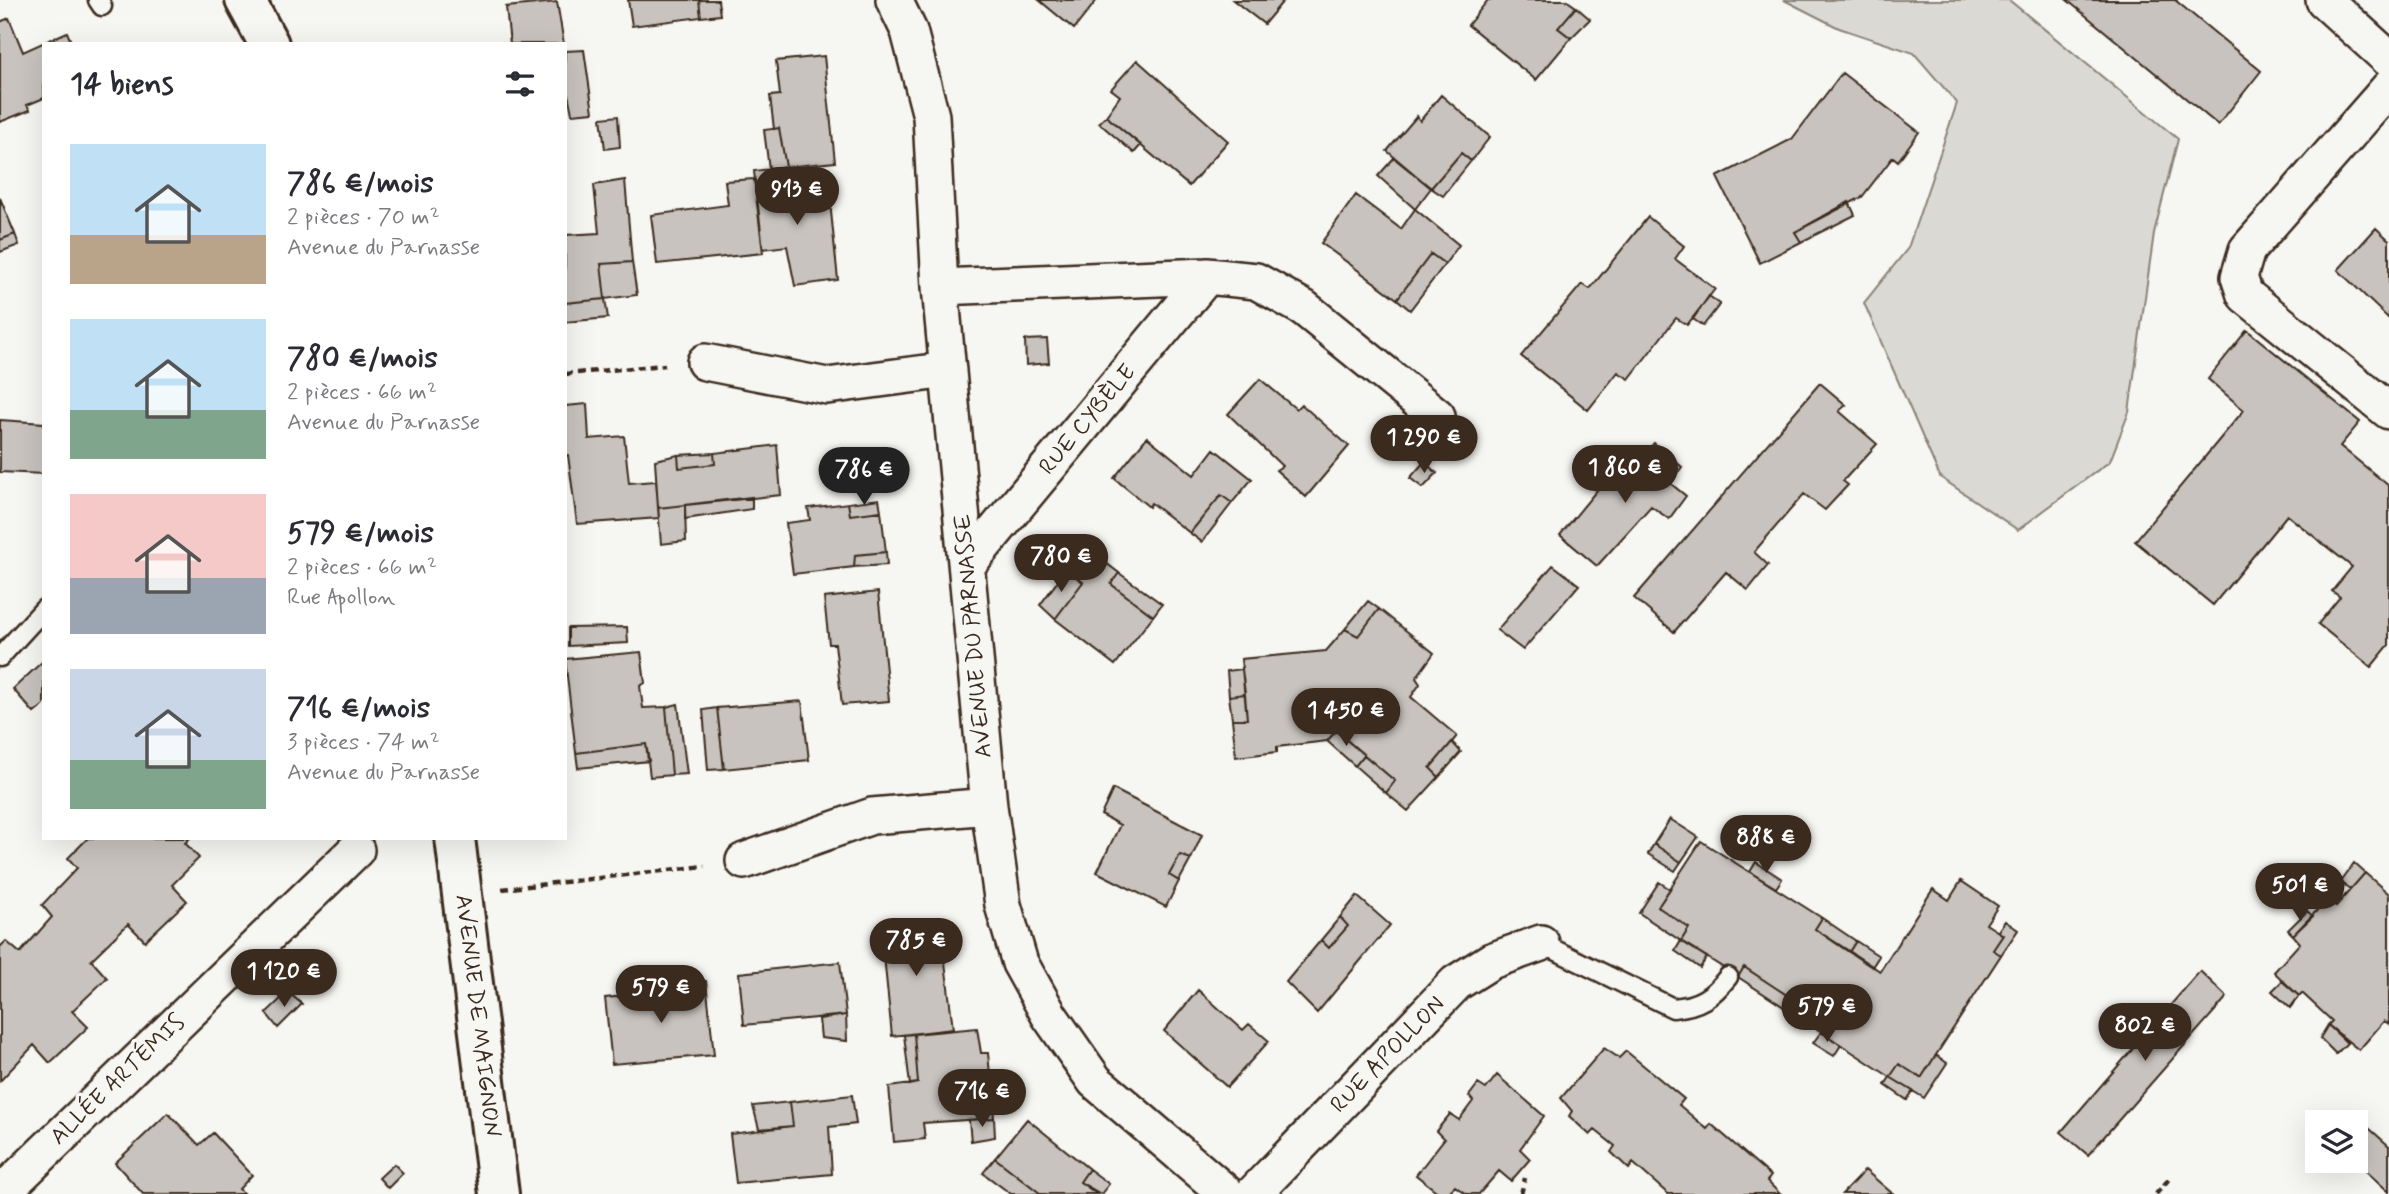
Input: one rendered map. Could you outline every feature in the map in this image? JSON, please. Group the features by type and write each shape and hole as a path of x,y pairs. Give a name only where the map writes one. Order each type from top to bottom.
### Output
{"street":[{"path":"245,0 268,42"},
{"name":"AVENUE DU PARNASSE","path":"894,0 909,31 931,116 940,287 989,806 1003,905 1020,963 1049,1015 1095,1081 1227,1194"},
{"path":"2324,0 2389,60"},
{"path":"2389,88 2247,250 2239,277 2245,295 2389,411"},
{"path":"940,287 1208,276 1256,281 1304,308 1437,416"},
{"name":"RUE CYBÈLE","path":"968,564 1208,276"},
{"path":"705,362 827,386 948,370"},
{"path":"744,861 872,816 989,806"},
{"name":"AVENUE DE MAIGNON","path":"455,840 499,1194"},
{"name":"ALLÉE ARTÉMIS","path":"1,1193 356,850"},
{"name":"RUE APOLLON","path":"1253,1194 1456,983 1491,961 1541,943"}],"lane":[{"path":"0,657 42,611"},
{"path":"1541,943 1673,1008 1690,1007 1706,1001 1728,977"}],"path":[{"path":"567,374 705,362"},
{"path":"500,889 744,861"},
{"path":"1521,1194 1525,1178"},
{"path":"2156,1194 2169,1180"}],"shaded area":[{"path":"1784,0 2009,0 2178,139 2154,233 2129,412 2110,461 2018,530 1940,477 1864,303 1908,248 1957,103 1914,53 1839,28"}],"building":[{"path":"628,0 699,0 701,17 632,26"},
{"path":"699,0 718,0 720,15 701,17"},
{"path":"1039,0 1097,0 1074,29"},
{"path":"1233,0 1284,0 1264,24"},
{"path":"1488,0 1566,0 1576,7 1558,28 1571,38 1536,80 1468,25"},
{"path":"2067,0 2175,0 2261,71 2218,125"},
{"path":"557,2 564,42 510,42 506,7"},
{"path":"1576,7 1590,19 1571,38 1558,28"},
{"path":"9,18 23,52 42,43 42,99 27,105 30,110 0,122 0,22"},
{"path":"67,32 71,42 45,42"},
{"path":"584,50 593,112 572,114 567,89 567,51"},
{"path":"824,56 835,162 786,167 779,128 774,129 770,96 780,95 776,61"},
{"path":"1137,60 1228,141 1189,186 1106,116 1120,96 1111,89"},
{"path":"1842,73 1919,132 1898,161 1893,157 1862,197 1795,232 1801,242 1760,263 1717,177 1792,139"},
{"path":"1441,95 1490,137 1471,161 1461,153 1431,188 1387,151 1417,116 1420,121"},
{"path":"618,116 620,147 605,149 601,118"},
{"path":"1106,116 1141,145 1134,153 1099,123"},
{"path":"779,128 786,167 769,169 764,130"},
{"path":"1461,153 1471,161 1443,196 1431,188"},
{"path":"1394,158 1431,188 1415,209 1378,176"},
{"path":"786,167 791,197 829,192 838,280 795,286 787,246 763,249 754,171"},
{"path":"754,179 763,253 657,264 651,215 728,205 725,181"},
{"path":"625,180 632,262 601,264 605,299 567,303 567,235 599,233 594,185"},
{"path":"1356,195 1401,229 1415,209 1459,245 1445,264 1431,254 1397,299 1321,243"},
{"path":"0,198 15,234 0,240"},
{"path":"1849,202 1855,215 1801,242 1795,232"},
{"path":"1648,217 1684,246 1675,259 1715,289 1687,325 1676,318 1629,379 1618,372 1588,410 1521,356 1582,284 1590,289"},
{"path":"2376,228 2389,240 2389,319 2338,270"},
{"path":"15,234 19,245 0,252 0,240"},
{"path":"1431,254 1445,264 1410,310 1397,299"},
{"path":"632,262 637,295 605,299 601,264"},
{"path":"1709,296 1720,304 1703,326 1693,319"},
{"path":"605,299 608,318 567,322 567,303"},
{"path":"2247,330 2360,422 2340,446 2389,486 2389,645 2371,667 2318,624 2340,597 2332,591 2352,567 2287,515 2213,605 2135,541 2244,410 2208,379"},
{"path":"1047,339 1049,363 1026,365 1025,340"},
{"path":"1260,379 1296,409 1301,404 1349,446 1306,497 1276,470 1282,466 1228,414"},
{"path":"1820,383 1846,405 1839,411 1877,444 1843,481 1848,485 1825,510 1804,494 1754,552 1768,565 1748,590 1726,572 1674,632 1634,598"},
{"path":"587,404 589,439 624,436 629,483 656,481 659,518 577,524 567,455 567,406"},
{"path":"0,420 42,423 42,474 0,472"},
{"path":"1147,437 1194,475 1214,449 1252,479 1232,503 1221,495 1190,533 1151,503 1149,507 1114,478"},
{"path":"1654,443 1682,467 1670,483 1686,496 1669,519 1651,506 1597,566 1560,535 1611,473 1622,482"},
{"path":"777,445 781,495 658,508 655,460 678,455 679,468 715,464 714,453"},
{"path":"714,453 715,464 679,468 678,455"},
{"path":"1424,462 1437,473 1423,488 1410,478"},
{"path":"1221,495 1232,503 1202,542 1190,533"},
{"path":"752,497 752,509 685,519 685,505"},
{"path":"879,499 881,511 850,515 848,503"},
{"path":"848,503 850,515 881,511 886,552 855,555 854,567 793,574 786,523 810,520 808,508"},
{"path":"685,505 686,541 661,544 658,508"},
{"path":"1084,546 1119,573 1111,584 1153,616 1115,665 1055,619 1083,582 1066,570"},
{"path":"886,552 887,565 854,567 855,555"},
{"path":"1553,565 1579,585 1523,650 1497,630"},
{"path":"1066,570 1083,582 1055,619 1040,605"},
{"path":"1119,573 1162,604 1153,616 1111,584"},
{"path":"878,592 889,701 842,705 835,644 829,644 824,598"},
{"path":"1368,601 1379,609 1358,636 1345,629"},
{"path":"1379,609 1434,653 1416,678 1420,684 1411,697 1457,736 1430,768 1439,777 1408,811 1386,793 1395,781 1336,731 1327,741 1277,747 1277,752 1236,757 1232,719 1247,719 1241,659 1326,651 1345,629 1358,636"},
{"path":"627,627 628,643 568,646 568,628"},
{"path":"641,652 645,683 640,686 643,708 666,707 672,775 650,777 646,744 576,753 567,659"},
{"path":"42,662 42,707 34,713 13,689"},
{"path":"1242,669 1245,694 1229,696 1227,671"},
{"path":"1245,694 1247,719 1232,719 1229,696"},
{"path":"802,701 809,760 724,769 717,708"},
{"path":"678,704 687,774 672,775 666,707"},
{"path":"717,708 724,769 708,770 703,710"},
{"path":"1336,731 1364,755 1355,766 1327,741"},
{"path":"1452,742 1461,752 1439,777 1430,768"},
{"path":"646,744 649,761 578,768 576,753"},
{"path":"1364,755 1395,781 1386,793 1355,766"},
{"path":"1113,789 1202,835 1191,859 1180,855 1169,875 1179,881 1166,907 1097,872 1120,825 1101,815"},
{"path":"1670,819 1698,837 1681,862 1654,844"},
{"path":"86,840 188,840 185,843 199,858 172,885 187,901 145,941 128,924 91,960 107,978 72,1011 88,1027 50,1063 34,1045 0,1081 0,947 6,941 20,953 52,917 42,905 77,868 68,858"},
{"path":"1701,841 1822,918 1815,929 1880,971 1933,889 1949,900 1961,881 1998,906 1986,924 2003,935 1993,950 2001,955 1921,1078 1899,1064 1890,1077 1802,1019 1808,1009 1744,967 1738,977 1681,941 1689,928 1658,907"},
{"path":"1654,844 1681,862 1675,871 1648,854"},
{"path":"1180,855 1191,859 1179,881 1169,875"},
{"path":"1756,862 1782,879 1776,888 1750,872"},
{"path":"2354,863 2365,873 2350,890 2340,882"},
{"path":"2365,873 2389,894 2389,1024 2384,1021 2359,1050 2328,1025 2332,1021 2302,993 2299,996 2274,972 2300,943 2293,935 2328,899 2336,906"},
{"path":"1659,882 1670,889 1658,907 1689,928 1681,941 1639,913"},
{"path":"1357,896 1390,925 1317,1013 1286,982 1321,940 1329,948 1348,926 1340,917"},
{"path":"2307,911 2313,916 2293,935 2288,930"},
{"path":"1340,917 1348,926 1329,948 1321,940"},
{"path":"1822,918 1856,941 1849,952 1815,929"},
{"path":"940,920 953,1029 892,1036 881,926"},
{"path":"2005,921 2018,930 2001,955 1993,950 2003,935 1998,931"},
{"path":"1681,941 1707,957 1700,968 1675,951"},
{"path":"1856,941 1879,956 1872,967 1849,952"},
{"path":"840,962 846,1015 744,1025 739,973"},
{"path":"1744,967 1808,1009 1802,1019 1738,977"},
{"path":"2200,971 2227,997 2088,1155 2061,1132"},
{"path":"706,981 714,1055 612,1064 605,998 678,991 678,983"},
{"path":"2282,981 2299,996 2290,1008 2272,991"},
{"path":"1198,990 1243,1030 1249,1024 1269,1041 1227,1087 1164,1031"},
{"path":"288,992 302,1004 278,1028 266,1013"},
{"path":"846,1015 847,1041 821,1038 819,1019"},
{"path":"2328,1025 2347,1043 2336,1054 2320,1038"},
{"path":"977,1028 981,1053 988,1053 994,1118 923,1123 925,1139 894,1142 889,1087 918,1083 914,1034"},
{"path":"1821,1032 1841,1045 1834,1056 1813,1043"},
{"path":"914,1034 918,1083 910,1085 904,1035"},
{"path":"1604,1048 1619,1058 1626,1051 1684,1099 1679,1105 1707,1129 1711,1124 1771,1176 1767,1181 1780,1194 1668,1194 1633,1163 1629,1169 1611,1152 1615,1146 1595,1130 1590,1135 1569,1116 1572,1111 1561,1098"},
{"path":"1936,1055 1947,1063 1924,1098 1890,1077 1899,1064 1921,1078"},
{"path":"1497,1075 1544,1116 1520,1149 1530,1159 1511,1181 1499,1171 1479,1194 1466,1194 1455,1186 1447,1194 1440,1194 1416,1175 1444,1139 1436,1131 1450,1114 1459,1120 1473,1101 1469,1096 1478,1084 1486,1089"},
{"path":"1890,1077 1913,1091 1907,1100 1885,1085"},
{"path":"852,1095 856,1124 829,1127 832,1174 736,1183 730,1134 793,1126 790,1102"},
{"path":"790,1102 793,1126 759,1129 753,1106"},
{"path":"168,1113 199,1145 213,1133 252,1175 239,1189 244,1194 143,1194 115,1163"},
{"path":"994,1118 995,1137 971,1141 969,1120"},
{"path":"1027,1119 1089,1169 1080,1182 1097,1194 1041,1194 995,1158"},
{"path":"2368,1127 2389,1146 2389,1192 2368,1173"},
{"path":"995,1158 1041,1194 1011,1194 983,1173"},
{"path":"394,1164 403,1173 388,1188 379,1178"},
{"path":"1089,1169 1109,1184 1101,1194 1080,1182"},
{"path":"1865,1170 1893,1194 1842,1194"}]}
